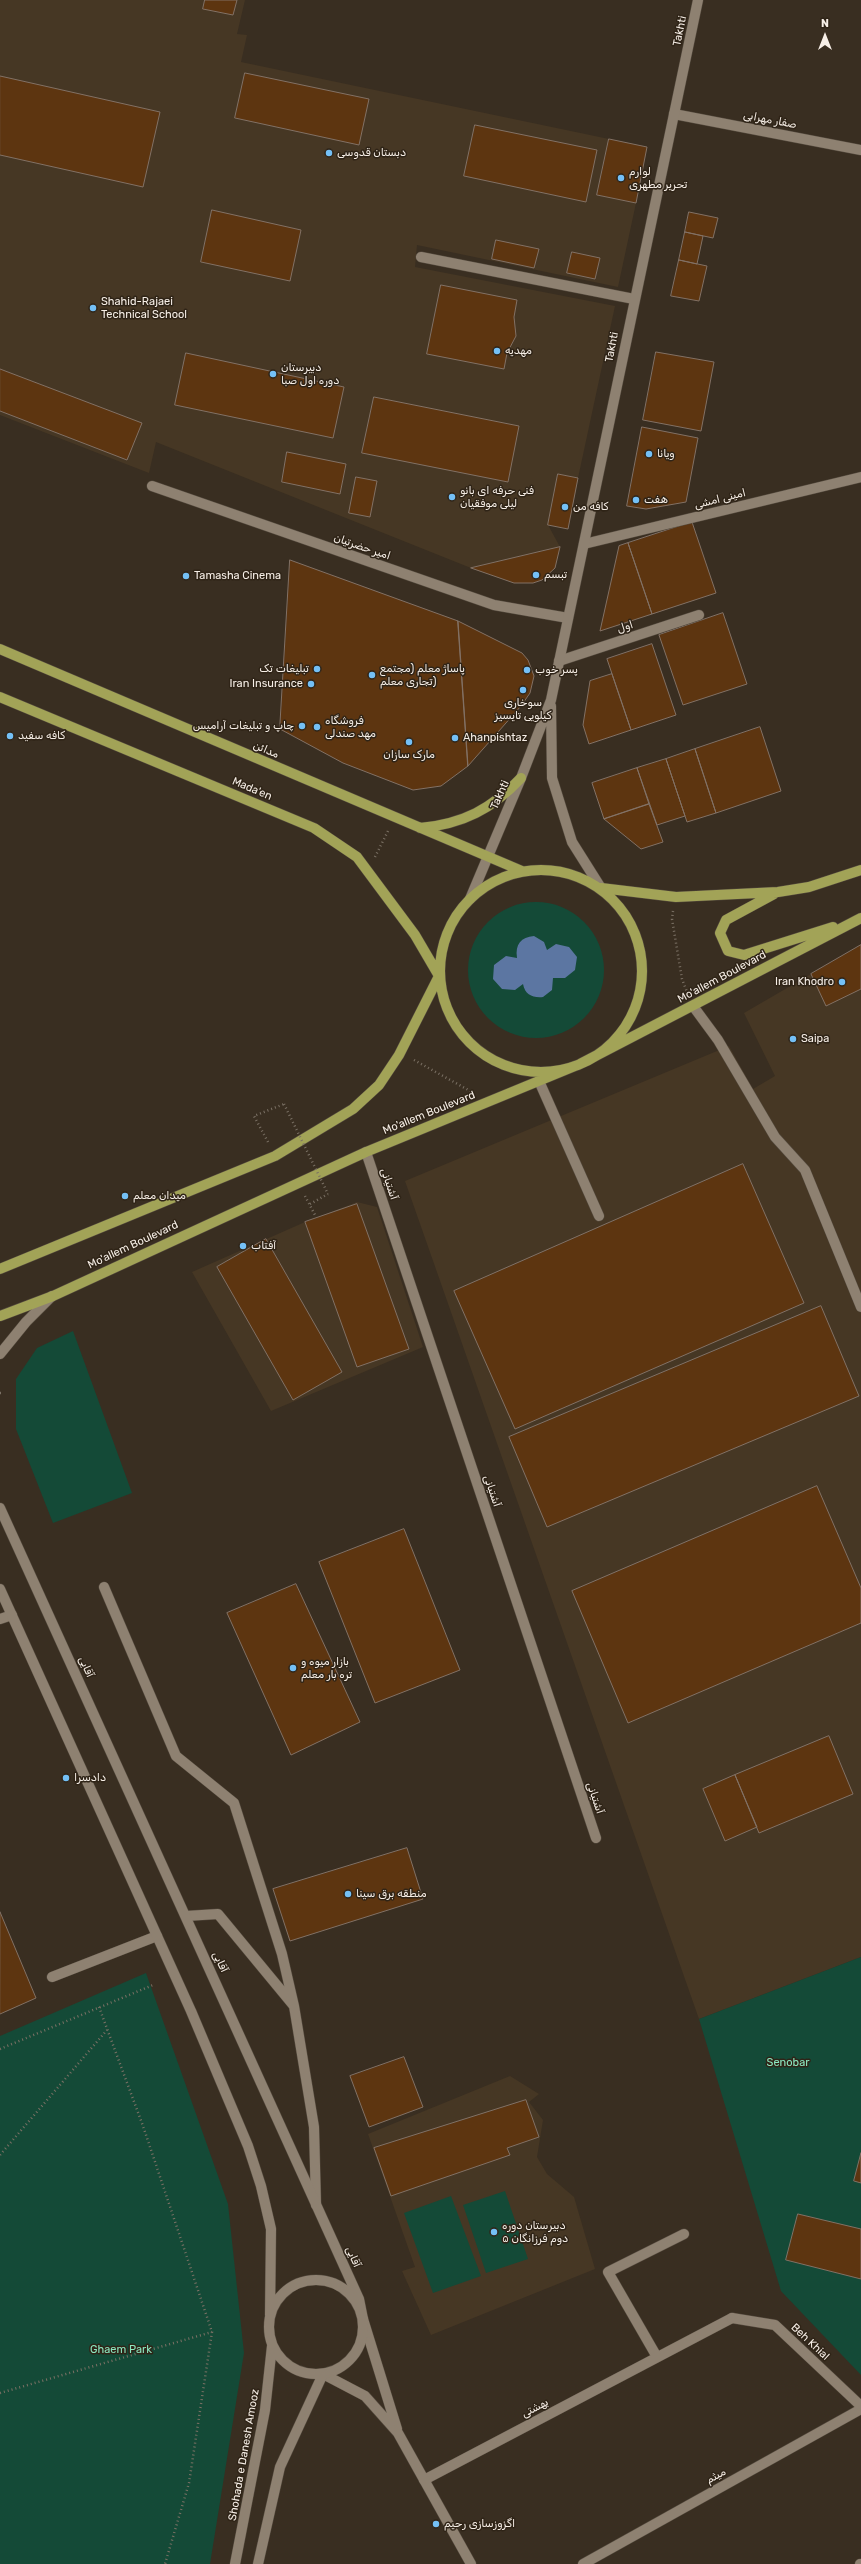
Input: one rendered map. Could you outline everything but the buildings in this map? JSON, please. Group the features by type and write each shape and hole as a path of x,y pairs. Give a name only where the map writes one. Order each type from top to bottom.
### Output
{"main road":[{"name":"Takhti","path":"470,899 486,857 521,778 551,700 698,0"},
{"name":"صفار مهرابی","path":"674,114 861,150"},
{"path":"421,257 634,299"},
{"name":"امینی امشی","path":"584,544 861,477"},
{"name":"امیر حضرتیان","path":"152,486 494,605 568,618"},
{"name":"اول","path":"559,661 699,615"},
{"name":"مدائن","path":"0,650 522,871"},
{"name":"Mada'en","path":"0,697 314,828 357,857 415,936 439,976"},
{"name":"Takhti","path":"551,700 552,778 572,842 601,888"},
{"path":"418,828 444,826 462,820 503,797 521,778"},
{"path":"601,888 620,907 634,930 642,956 643,982 636,1008 623,1032 604,1051 580,1064 542,1072 517,1069 487,1056 462,1035 446,1007 439,976 442,948 452,921 470,899 494,881 522,871 550,870 576,876 601,888 676,897 778,892 809,887 861,870"},
{"path":"778,892 726,920 720,933 728,951 744,955 860,918"},
{"name":"Mo'allem Boulevard","path":"0,1316 53,1296 366,1152 580,1064 860,918"},
{"path":"0,1269 275,1156 353,1109 379,1085 399,1055 439,976"},
{"path":"693,1006 718,1040 775,1137 805,1170 861,1307"},
{"path":"539,1081 598,1216"},
{"name":"آشتیانی","path":"366,1152 596,1838"},
{"path":"0,1354 26,1322 53,1296"},
{"name":"آقایی","path":"0,1508 359,2299 362,2319 398,2433 471,2564"},
{"path":"104,1587 176,1756 234,1803 282,1954 294,2006 314,2127 316,2205"},
{"path":"0,1589 157,1936 248,2146 262,2186 271,2229 270,2314 268,2330 272,2346 280,2359 292,2369 308,2374 323,2374 338,2369 350,2360 359,2348 363,2334 362,2319 357,2304 347,2291 334,2283 318,2280 302,2282 287,2289 276,2300 270,2314"},
{"path":"0,1619 12,1615"},
{"path":"186,1916 218,1914 294,2006"},
{"path":"52,1977 157,1936"},
{"path":"657,2357 608,2272 684,2234"},
{"name":"بهشتی","path":"424,2480 732,2318"},
{"name":"Beh Khial","path":"732,2318 775,2325 861,2407"},
{"name":"Shohada e Danesh Amooz","path":"235,2564 240,2545 265,2410 272,2346"},
{"path":"258,2564 280,2467 323,2374"},
{"name":"آقایی","path":"323,2374 364,2396 398,2433"},
{"name":"میثم","path":"583,2564 861,2407"}],"path":[{"path":"368,872 395,818"},
{"path":"676,897 672,919 682,979 693,1006"},
{"path":"399,1055 428,1066 471,1090 484,1104"},
{"path":"275,1156 254,1116 284,1104 328,1194 310,1204"},
{"path":"298,1183 310,1204 314,1215"},
{"path":"0,2049 153,1985"},
{"path":"99,2007 143,2126 212,2332 189,2483 166,2564"},
{"path":"0,2155 107,2030"},
{"path":"0,2393 212,2332"}],"shaded area":[{"path":"0,0 245,0 237,34 247,35 241,62 609,139 597,195 636,203 618,287 417,245 415,267 615,306 578,478 558,474 548,525 560,547 471,568 156,442 149,473 0,415"},
{"path":"861,945 861,1957 699,2019 405,1181 729,1046 753,1089 775,1076 744,1013"},
{"path":"357,1202 377,1207 423,1347 271,1411 192,1272 305,1222"},
{"name":"دبیرستان دوره دوم فرزانگان ۵","path":"510,2076 539,2094 529,2102 543,2120 537,2157 547,2174 574,2197 595,2269 431,2335 402,2271 415,2267 368,2134"}],"green space":[{"path":"529,902 543,902 562,907 574,913 589,927 599,944 603,957 603,983 599,996 593,1008 579,1023 574,1027 556,1035 543,1038 529,1038 510,1033 498,1027 483,1013 479,1008 471,990 468,977 468,963 473,944 479,932 493,917 498,913 516,905"},
{"path":"73,1331 132,1493 53,1523 16,1429 16,1379 37,1348"},
{"name":"Senobar","path":"861,1957 861,2375 781,2291 699,2019"},
{"name":"Ghaem Park","path":"146,1973 228,2204 244,2353 210,2564 0,2564 0,2036"},
{"path":"505,2191 528,2259 486,2273 463,2205"},
{"path":"451,2196 481,2276 433,2293 404,2213"}],"water":[{"path":"534,936 544,942 547,950 556,944 569,947 577,957 575,970 565,978 553,978 552,990 543,997 530,995 524,988 523,984 515,990 502,989 493,979 494,965 506,956 517,958 517,949 520,942 526,938"}],"place":[{"name":"دبستان قدوسی","path":"329,153"},
{"name":"لوارم تحریر مطهری","path":"621,178"},
{"name":"Shahid-Rajaei Technical School","path":"93,308"},
{"name":"مهدیه","path":"497,351"},
{"name":"دبیرستان دوره اول صبا","path":"273,374"},
{"name":"ویانا","path":"649,454"},
{"name":"فنی حرفه ای بانو لیلی موفقیان","path":"452,497"},
{"name":"هفت","path":"636,500"},
{"name":"کافه من","path":"565,507"},
{"name":"تبسم","path":"536,575"},
{"name":"Tamasha Cinema","path":"186,576"},
{"name":"تبلیغات تک","path":"317,669"},
{"name":"پسر خوب","path":"527,670"},
{"name":"پاساژ معلم (مجتمع تجاری معلم)","path":"372,675"},
{"name":"Iran Insurance","path":"311,684"},
{"name":"سوخاری کیلویی تایسیز","path":"523,690"},
{"name":"چاپ و تبلیغات آرامیس","path":"302,726"},
{"name":"فروشگاه مهد صندلی","path":"317,727"},
{"name":"کافه سفید","path":"10,736"},
{"name":"Ahanpishtaz","path":"455,738"},
{"name":"مارک سازان","path":"409,742"},
{"name":"Iran Khodro","path":"842,982"},
{"name":"Saipa","path":"793,1039"},
{"name":"میدان معلم","path":"125,1196"},
{"name":"آفتاب","path":"243,1246"},
{"name":"بازار میوه و تره بار معلم","path":"293,1668"},
{"name":"دادسرا","path":"66,1778"},
{"name":"منطقه برق سینا","path":"348,1894"},
{"name":"دبیرستان دوره دوم فرزانگان ۵","path":"494,2232"},
{"name":"اگزوزسازی رحیم","path":"436,2524"}]}
